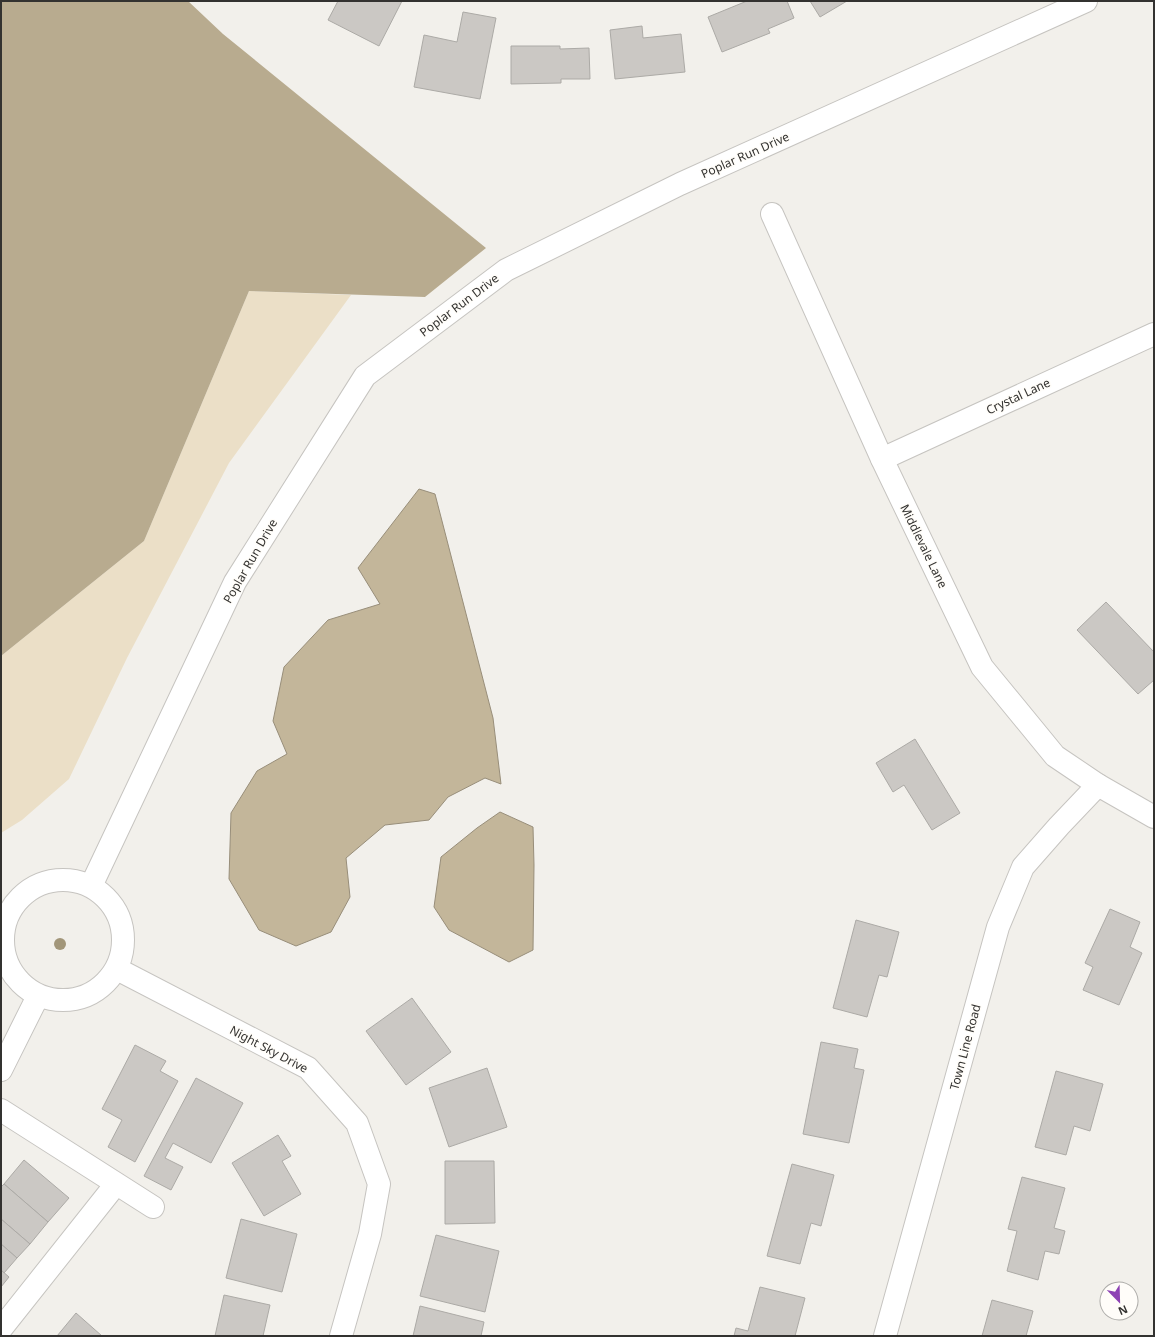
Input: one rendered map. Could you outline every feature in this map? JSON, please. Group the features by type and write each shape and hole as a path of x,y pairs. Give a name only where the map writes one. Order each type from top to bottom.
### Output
{"street":[{"name":"Poplar Run Drive","path":"91,886 235,582 365,376 506,270 680,184 1086,1"},
{"name":"Middlevale Lane","path":"772,214 882,459 982,667 1056,756 1098,785 1154,817"},
{"name":"Crystal Lane","path":"882,459 1154,334"},
{"name":"Town Line Road","path":"885,1336 998,927 1023,867 1098,785"},
{"path":"68,879 91,886 110,901 122,922 124,946 118,969 97,992 68,1002 38,996 18,982 6,962 2,938 4,913 23,895 44,883 68,879"},
{"name":"Night Sky Drive","path":"118,969 308,1068 357,1123 379,1184 370,1234 341,1336"},
{"path":"1,1070 38,996"},
{"path":"1,1110 153,1207"},
{"path":"1,1329 116,1184"}],"shaded area":[{"path":"1,1 188,1 223,34 486,248 425,297 249,291 144,541 1,656"},
{"path":"249,291 351,295 229,463 127,658 69,779 22,820 1,833 1,656 144,541"},
{"path":"419,489 435,494 493,718 501,784 485,778 448,797 429,820 385,825 346,858 350,897 331,932 296,946 259,930 229,879 231,813 257,771 287,754 273,721 284,667 328,620 380,604 358,568"},
{"path":"500,812 533,827 533,950 509,962 449,930 434,907 441,857 477,828"}],"building":[{"path":"338,1 402,1 379,46 328,20"},
{"path":"747,1 787,1 794,18 768,29 770,33 722,52 708,17"},
{"path":"810,1 847,1 820,17"},
{"path":"463,12 496,18 480,99 414,87 424,35 457,42"},
{"path":"642,26 643,38 681,34 685,72 615,79 610,30"},
{"path":"511,46 560,46 560,49 589,48 590,79 561,79 561,83 511,84"},
{"path":"1106,602 1154,652 1154,680 1138,694 1077,630"},
{"path":"915,739 960,813 932,830 904,785 893,792 876,763"},
{"path":"1110,909 1140,922 1130,947 1142,953 1119,1005 1083,990 1093,967 1085,963"},
{"path":"856,920 899,932 887,977 879,975 867,1017 833,1008"},
{"path":"412,998 451,1052 406,1085 366,1031"},
{"path":"821,1042 858,1049 854,1068 864,1070 849,1143 803,1134"},
{"path":"135,1045 166,1061 160,1071 178,1081 135,1162 108,1147 122,1120 102,1109"},
{"path":"487,1068 507,1127 449,1147 429,1088"},
{"path":"1056,1071 1103,1084 1090,1131 1074,1126 1066,1155 1035,1147"},
{"path":"196,1078 243,1103 211,1163 173,1143 165,1158 183,1167 171,1190 144,1176"},
{"path":"278,1135 291,1156 282,1161 301,1194 264,1216 232,1163"},
{"path":"24,1160 69,1198 48,1222 4,1184"},
{"path":"445,1161 494,1161 495,1223 445,1224"},
{"path":"792,1164 834,1175 821,1226 811,1223 800,1264 767,1256"},
{"path":"1022,1177 1065,1188 1054,1228 1065,1231 1059,1254 1045,1251 1038,1280 1007,1271 1017,1231 1008,1229"},
{"path":"4,1184 48,1222 30,1244 1,1219 1,1187"},
{"path":"1,1219 30,1244 17,1258 1,1244"},
{"path":"241,1219 297,1234 282,1292 226,1278"},
{"path":"436,1235 499,1251 485,1312 420,1296"},
{"path":"1,1244 17,1258 4,1273 1,1270"},
{"path":"1,1270 9,1277 1,1287"},
{"path":"760,1287 805,1298 795,1336 734,1336 736,1328 748,1331"},
{"path":"224,1295 270,1305 263,1336 215,1336"},
{"path":"992,1300 1033,1311 1026,1336 982,1336"},
{"path":"420,1306 484,1322 481,1336 413,1336"},
{"path":"76,1313 102,1336 57,1336"}]}
